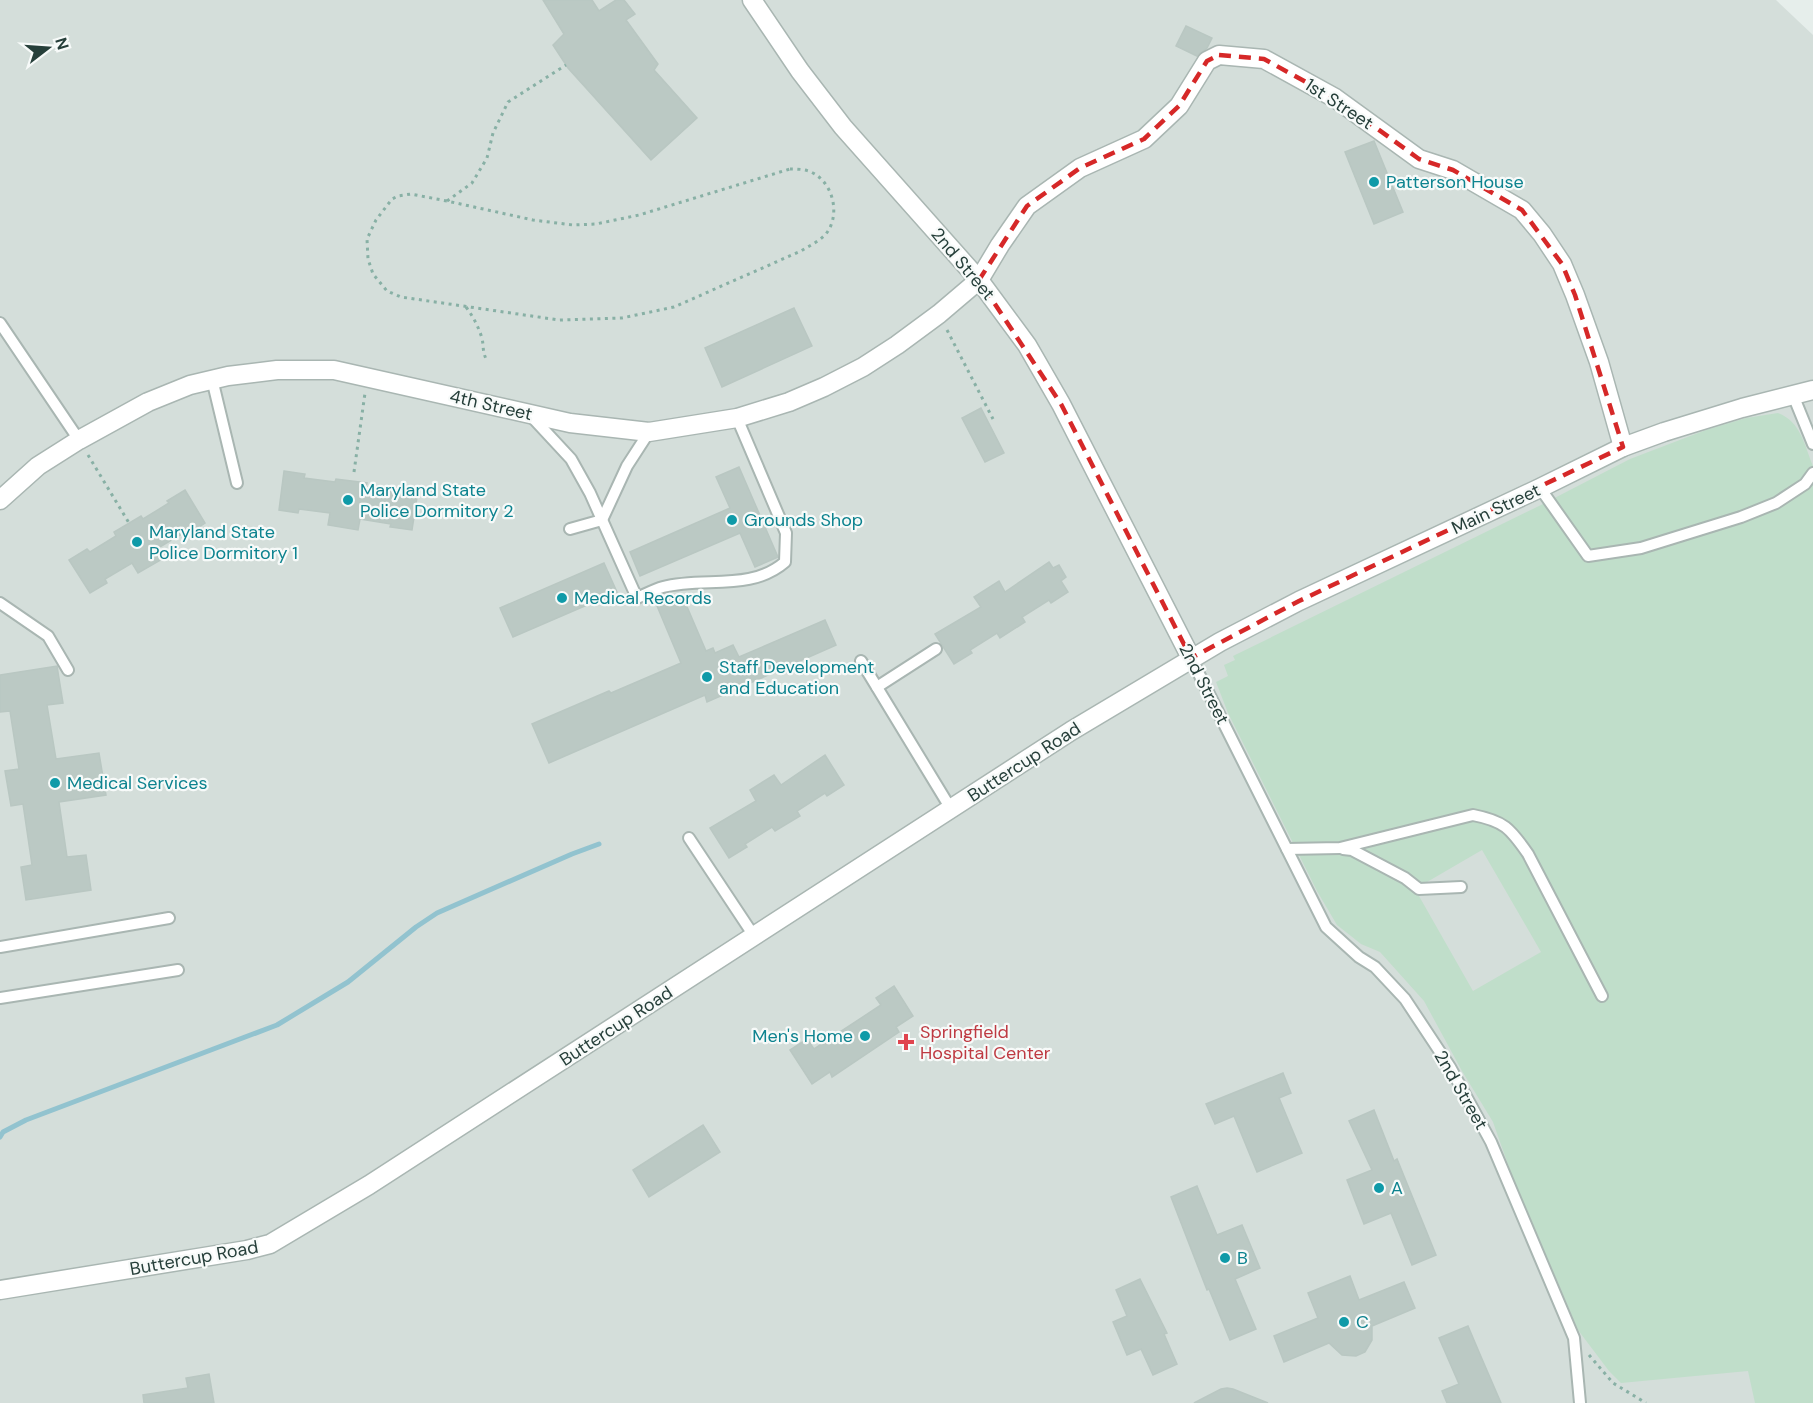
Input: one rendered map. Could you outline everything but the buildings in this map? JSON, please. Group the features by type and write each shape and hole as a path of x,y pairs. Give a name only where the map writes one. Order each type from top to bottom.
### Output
{"street":[{"name":"2nd Street","path":"752,0 800,71 843,127 979,280 1027,345 1061,404 1191,658"},
{"name":"1st Street","path":"979,280 1027,206 1080,168 1144,139 1179,106 1207,61 1219,54 1264,59 1335,98 1419,159 1453,170 1522,210 1562,264 1599,362 1623,447"},
{"name":"4th Street","path":"0,500 38,466 79,440 148,402 212,379 278,370 334,370 570,423 649,432 737,418 789,402 862,367 939,314 979,280"},
{"name":"Main Street","path":"1191,658 1282,610 1623,447 1664,432 1813,390"},
{"name":"Buttercup Road","path":"0,1290 247,1250 270,1244 369,1185 1071,731 1191,658"}],"lane":[{"path":"0,323 79,440"},
{"path":"212,379 237,483"},
{"path":"1793,395 1813,444"},
{"path":"530,414 571,459 590,493 637,598 664,587 757,579 774,571 784,562 786,533 737,418"},
{"path":"570,529 602,520 627,466 649,432"},
{"path":"1540,488 1588,556 1641,548 1742,517 1776,503 1805,484 1813,473"},
{"path":"0,603 48,636 68,670"},
{"path":"877,687 936,650"},
{"name":"2nd Street","path":"1191,658 1326,927 1359,957 1376,967 1405,999 1450,1067 1491,1142 1574,1338 1580,1403"},
{"path":"861,661 951,809"},
{"path":"1340,848 1473,815 1495,819 1513,833 1528,854 1602,996"},
{"path":"689,838 754,936"},
{"path":"1287,849 1340,848 1352,850 1405,878 1419,889 1461,887"},
{"path":"0,947 169,918"},
{"path":"0,998 178,970"}],"path":[{"path":"447,201 472,183 487,159 494,133 508,102 566,65"},
{"path":"790,169 813,173 825,183 834,202 834,215 826,234 816,243 674,307 622,318 560,320 401,297 387,291 373,274 368,259 367,239 376,220 392,199 398,196 411,194 447,201 533,220 573,225 596,224 639,215 790,169"},
{"path":"466,307 477,323 483,342 482,352 487,361"},
{"path":"939,314 993,419"},
{"path":"354,472 367,376"},
{"path":"79,440 129,523"},
{"path":"1574,1338 1613,1383 1646,1403"}],"highlighted area":[{"path":"1219,55 1264,59 1335,98 1419,159 1453,170 1522,210 1562,264 1575,295 1623,447 1299,601 1191,658 1061,404 979,280 1027,206 1080,168 1144,139 1179,106 1207,61"}],"shaded area":[{"name":"Springfield Hospital Center","path":"0,0 1776,0 1813,35 1813,1403 0,1403"}],"green space":[{"path":"1778,413 1786,417 1801,435 1813,466 1813,1403 1755,1403 1748,1371 1621,1383 1609,1371 1578,1330 1511,1173 1493,1122 1424,1001 1380,952 1361,944 1337,925 1317,891 1228,713 1216,682 1228,676 1224,665 1235,660 1233,656 1630,459 1706,430 1746,418","holes":["1482,850 1541,952 1473,991 1415,889"]}],"waterway":[{"path":"0,1137 3,1132 26,1120 277,1025 348,982 416,927 437,913 599,844"}],"place":[{"name":"Patterson House","path":"1374,182"},
{"name":"Maryland State Police Dormitory 2","path":"348,500"},
{"name":"Grounds Shop","path":"732,520"},
{"name":"Maryland State Police Dormitory 1","path":"137,542"},
{"name":"Medical Records","path":"562,598"},
{"name":"Staff Development and Education","path":"707,677"},
{"name":"Medical Services","path":"55,783"},
{"name":"Men's Home","path":"865,1036"},
{"name":"Springfield Hospital Center","path":"906,1042"},
{"name":"A","path":"1379,1188"},
{"name":"B","path":"1225,1258"},
{"name":"C","path":"1344,1322"}]}
